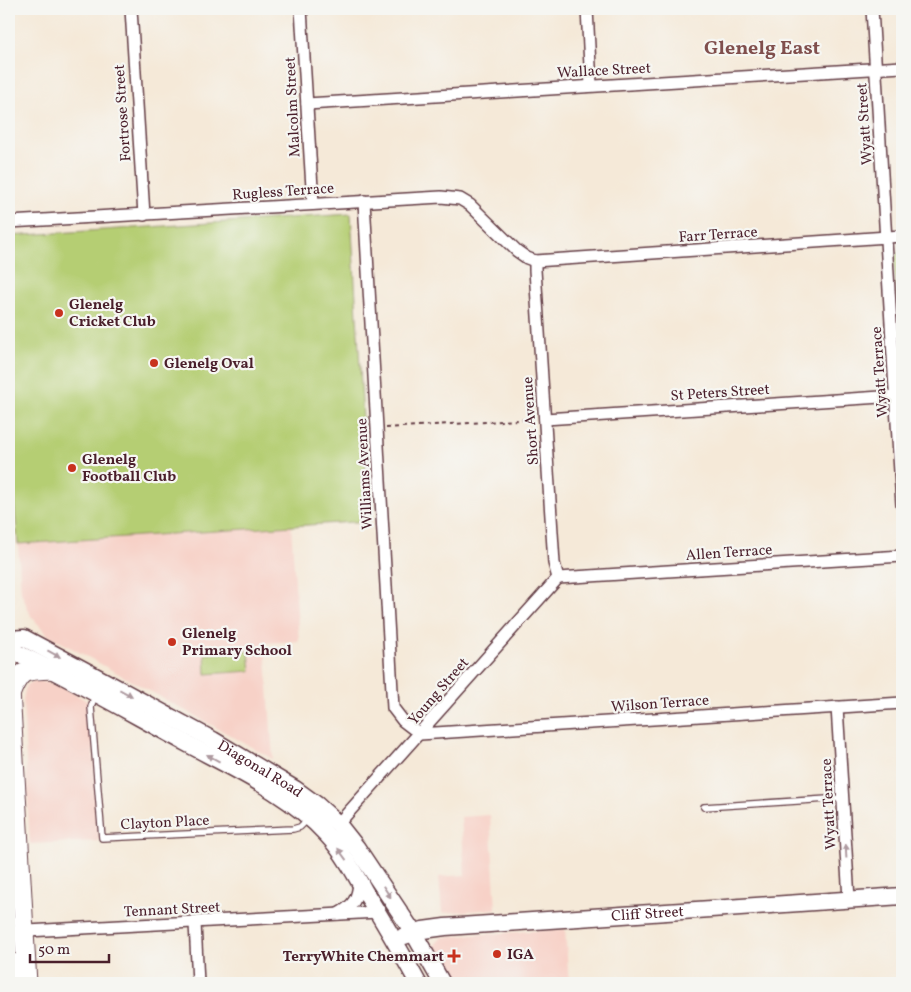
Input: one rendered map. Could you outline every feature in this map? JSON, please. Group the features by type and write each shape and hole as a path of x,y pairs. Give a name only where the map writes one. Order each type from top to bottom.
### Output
{"main road":[{"name":"Diagonal Road","path":"9,639 24,638 213,740 295,789 317,805 338,824 357,848 413,932 442,983"},
{"name":"Diagonal Road","path":"9,648 52,669 287,800 310,817 329,836 345,859 395,940 418,983"},
{"path":"10,694 20,675 30,671 52,669"},
{"path":"9,673 16,932 27,983"},
{"name":"Cliff Street","path":"395,940 413,932 445,927 902,896"},
{"path":"424,952 424,944 427,937 445,927"},
{"path":"9,961 9,983"}],"street":[{"name":"Fortrose Street","path":"131,9 144,215"},
{"name":"Malcolm Street","path":"301,9 313,204"},
{"path":"586,9 591,85"},
{"name":"Wyatt Street","path":"872,9 886,237"},
{"name":"Wallace Street","path":"307,104 902,67"},
{"name":"Rugless Terrace","path":"9,222 441,197 460,199 470,205 517,251 535,261"},
{"name":"Williams Avenue","path":"364,201 393,708 403,720 420,734"},
{"name":"Farr Terrace","path":"535,261 902,236"},
{"name":"Wyatt Terrace","path":"886,237 902,504"},
{"name":"Short Avenue","path":"535,261 554,563 558,578"},
{"name":"St Peters Street","path":"545,418 896,396"},
{"name":"Allen Terrace","path":"558,578 902,556"},
{"name":"Young Street","path":"338,824 558,578"},
{"name":"Wilson Terrace","path":"420,734 902,703"},
{"name":"Wyatt Terrace","path":"837,707 849,899"},
{"path":"336,915 348,909 358,896 359,882"},
{"name":"Tennant Street","path":"16,932 378,912"},
{"path":"195,922 198,983"}],"lane":[{"name":"Clayton Place","path":"96,694 91,707 102,838 293,829 300,826 310,817"},
{"path":"704,807 843,798"}],"path":[{"path":"376,428 545,418"}],"shaded area":[{"name":"Glenelg Primary School","path":"291,525 299,641 265,643 273,759 48,635 31,616 21,592 18,544"},
{"path":"36,680 63,687 90,703 99,841 30,844 23,700 26,685"},
{"path":"490,815 496,909 442,913 439,877 465,875 461,817"},
{"path":"565,929 569,983 451,983 431,949 442,937"}],"green space":[{"name":"Glenelg Oval","path":"351,214 369,521 18,544 9,445 9,236"},
{"path":"899,252 902,252 902,404 894,261 894,257"},
{"path":"249,651 251,671 206,674 205,654"}],"place":[{"name":"Glenelg Cricket Club","path":"59,313"},
{"name":"Glenelg Oval","path":"154,363"},
{"name":"Glenelg Football Club","path":"72,468"},
{"name":"Glenelg Primary School","path":"172,642"},
{"name":"IGA","path":"497,954"},
{"name":"TerryWhite Chemmart","path":"454,956"}],"district":[{"name":"Glenelg East","path":"762,47"}]}
